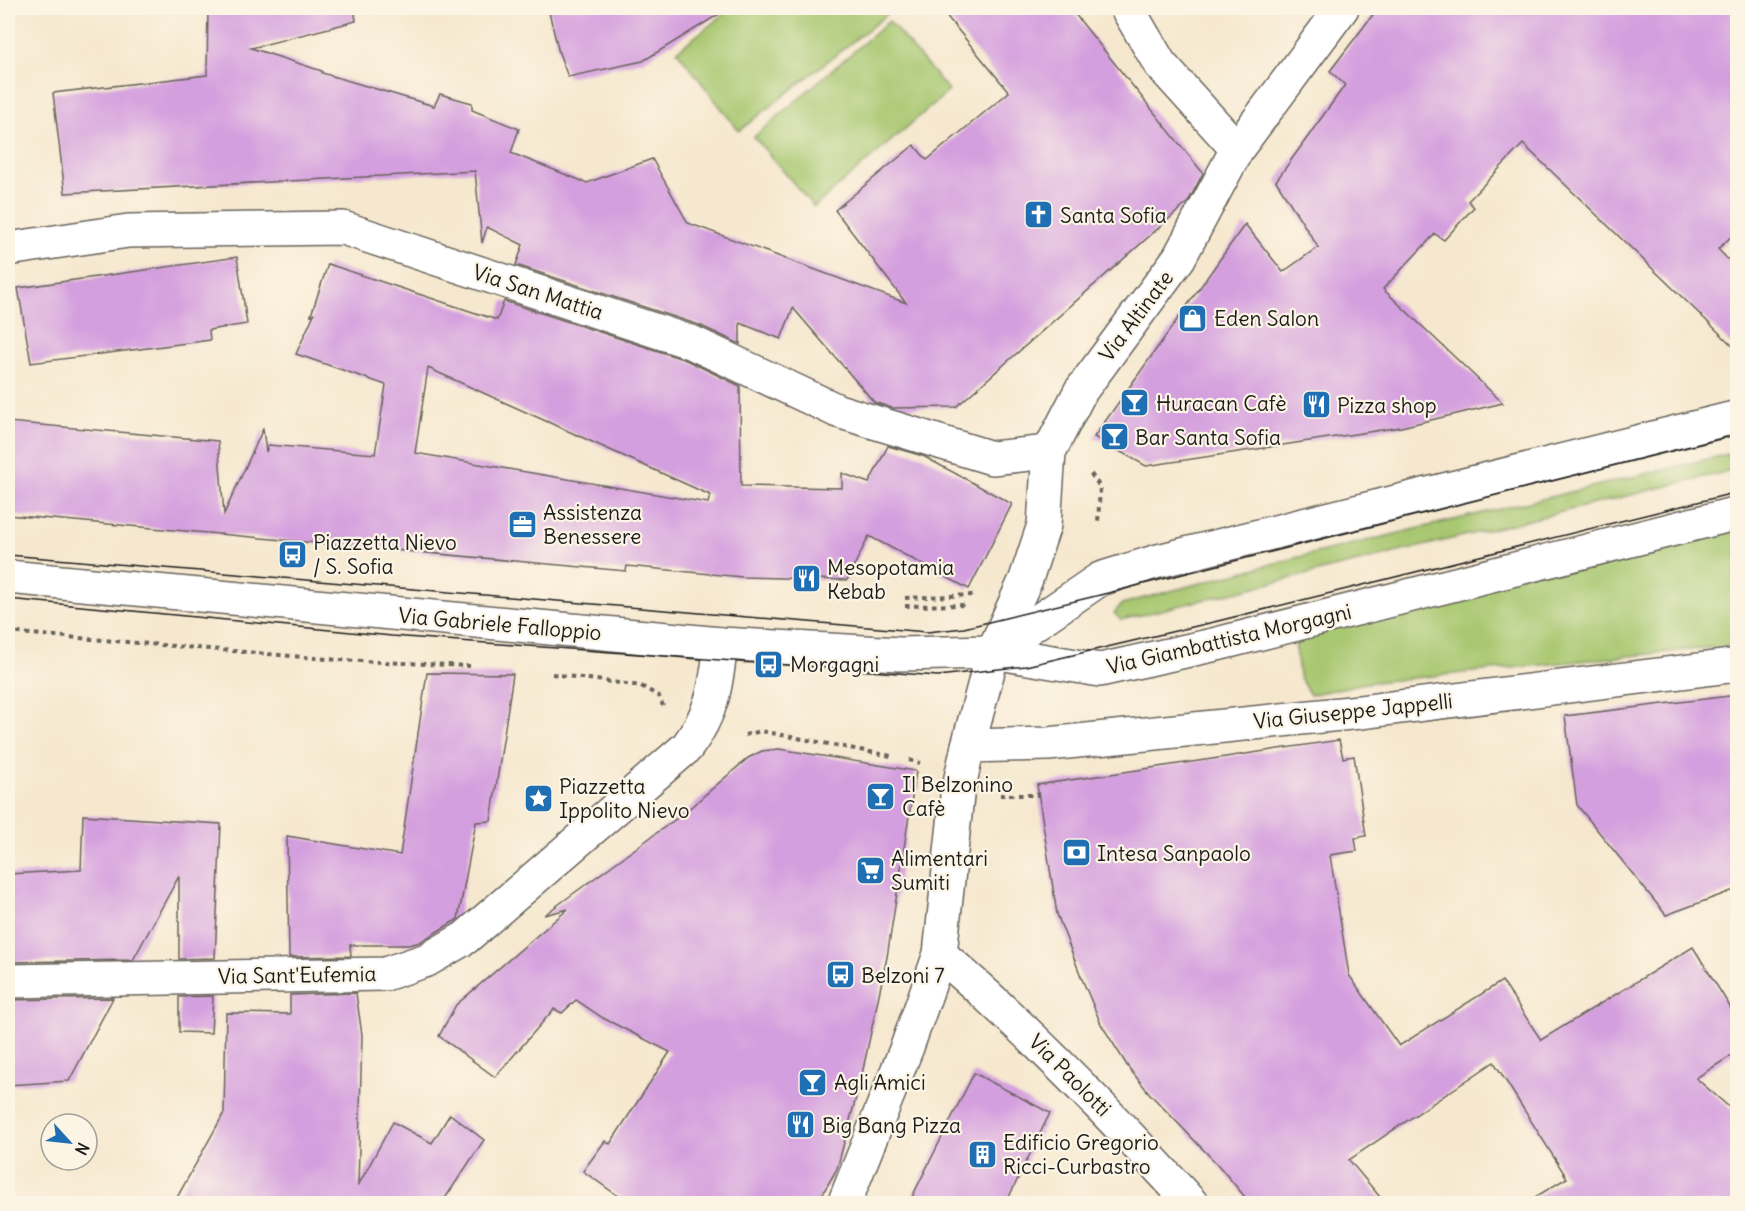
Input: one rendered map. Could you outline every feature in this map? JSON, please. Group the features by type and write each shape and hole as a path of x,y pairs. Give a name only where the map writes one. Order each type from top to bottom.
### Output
{"street":[{"path":"1127,8 1160,64 1237,149"},
{"name":"Via Altinate","path":"844,1203 907,1047 940,954 957,796 993,652 1026,579 1044,525 1049,452 1080,392 1179,258 1237,149 1342,8"},
{"name":"Via San Mattia","path":"8,249 128,231 343,228 693,343 838,411 992,458 1049,452"},
{"path":"993,652 1100,579 1158,561 1737,417"},
{"name":"Via Giambattista Morgagni","path":"993,652 1100,670 1228,641 1737,513"},
{"name":"Via Gabriele Falloppio","path":"8,577 721,644 900,654 993,652"},
{"name":"Via Sant'Eufemia","path":"8,981 385,974 427,960 465,938 687,747 701,728 716,694 721,644"},
{"name":"Via Giuseppe Jappelli","path":"968,747 1048,744 1279,720 1737,665"},
{"name":"Via Paolotti","path":"940,954 1008,1012 1119,1123 1192,1203"}],"path":[{"path":"1087,469 1100,487 1098,523"},
{"path":"905,598 976,595"},
{"path":"904,606 975,604"},
{"path":"8,632 339,660 482,667"},
{"path":"551,674 641,686 659,696 666,714"},
{"path":"741,735 761,731 891,756"}],"green space":[{"path":"732,8 895,8 739,131 677,51"},
{"path":"889,21 949,91 814,207 754,137"},
{"path":"1737,452 1737,469 1121,620 1114,613 1122,604 1295,558"},
{"path":"1737,519 1737,645 1365,683 1310,695 1299,676 1293,621"}],"building":[{"path":"208,8 354,8 356,21 251,48 322,71 322,73 434,106 440,94 472,103 472,110 519,129 511,153 587,183 652,159 688,223 906,303 835,210 914,145 927,160 1009,92 940,8 1070,8 1203,173 1188,202 956,407 892,408 874,402 793,308 781,339 740,323 740,344 699,325 516,265 523,245 487,227 482,243 475,171 65,193 53,93 207,75"},
{"path":"548,8 729,8 643,61 568,77 559,53"},
{"path":"1378,8 1737,8 1737,231 1718,249 1737,269 1737,350 1523,144 1468,201 1474,207 1444,240 1435,234 1383,289 1503,403 1401,427 1146,466 1094,437 1245,224 1283,272 1318,247 1276,181 1345,85 1330,71"},
{"path":"237,257 247,324 209,330 210,340 31,363 18,288"},
{"path":"328,264 497,320 504,301 686,360 740,386 741,486 842,488 842,473 869,483 888,446 923,456 1012,504 969,589 869,536 847,580 742,577 627,566 626,571 8,515 8,422 218,441 224,514 263,429 266,452 268,445 375,454 386,385 296,354 314,314 311,315","holes":["428,368 710,495 708,503 415,453"]},
{"path":"427,673 513,674 491,821 476,822 458,919 420,942 409,945 350,945 351,956 289,957 287,836 400,855"},
{"path":"1737,695 1737,889 1666,915 1577,805 1565,716"},
{"path":"1339,740 1343,758 1354,756 1366,836 1355,838 1357,851 1330,855 1349,975 1399,1046 1502,981 1541,1040 1693,947 1737,1018 1737,1052 1696,1078 1737,1114 1737,1203 1525,1203 1567,1178 1494,1062 1349,1160 1385,1203 1250,1203 1218,1165 1150,1094 1128,1067 1101,1024 1057,914 1037,785"},
{"path":"779,749 916,771 887,957 861,1079 837,1169 817,1203 628,1203 583,1171 605,1141 610,1144 670,1052 603,1018 576,1000 562,1013 554,1009 495,1077 439,1036 456,1005 568,909 544,915 684,813 748,758 762,751"},
{"path":"83,815 221,824 215,958 179,959 179,876 133,960 8,962 8,874 81,870"},
{"path":"356,993 362,1035 358,1186 393,1122 432,1143 450,1114 484,1140 442,1203 174,1203 224,1113 226,1013 290,1014 290,995"},
{"path":"213,996 211,1033 179,1032 179,997"},
{"path":"113,998 69,1081 8,1085 8,1000"},
{"name":"Edificio Gregorio Ricci-Curbastro","path":"974,1073 1050,1113 1006,1203 909,1203"}],"tram line":[{"path":"8,555 927,632 964,628 1100,595 1738,434"},
{"path":"8,599 392,636 938,676 1026,666 1218,621 1738,492"}],"place":[{"name":"Santa Sofia","path":"1039,215"},
{"name":"Eden Salon","path":"1193,318"},
{"name":"Huracan Cafè","path":"1135,403"},
{"name":"Pizza shop","path":"1316,405"},
{"name":"Bar Santa Sofia","path":"1114,437"},
{"name":"Assistenza Benessere","path":"522,524"},
{"name":"Piazzetta Nievo / S. Sofia","path":"292,554"},
{"name":"Mesopotamia Kebab","path":"806,579"},
{"name":"Morgagni","path":"769,664"},
{"name":"Il Belzonino Cafè","path":"881,796"},
{"name":"Piazzetta Ippolito Nievo","path":"538,798"},
{"name":"Intesa Sanpaolo","path":"1076,853"},
{"name":"Alimentari Sumiti","path":"870,870"},
{"name":"Belzoni 7","path":"840,975"},
{"name":"Agli Amici","path":"813,1082"},
{"name":"Big Bang Pizza","path":"801,1125"},
{"name":"Edificio Gregorio Ricci-Curbastro","path":"982,1154"}]}
